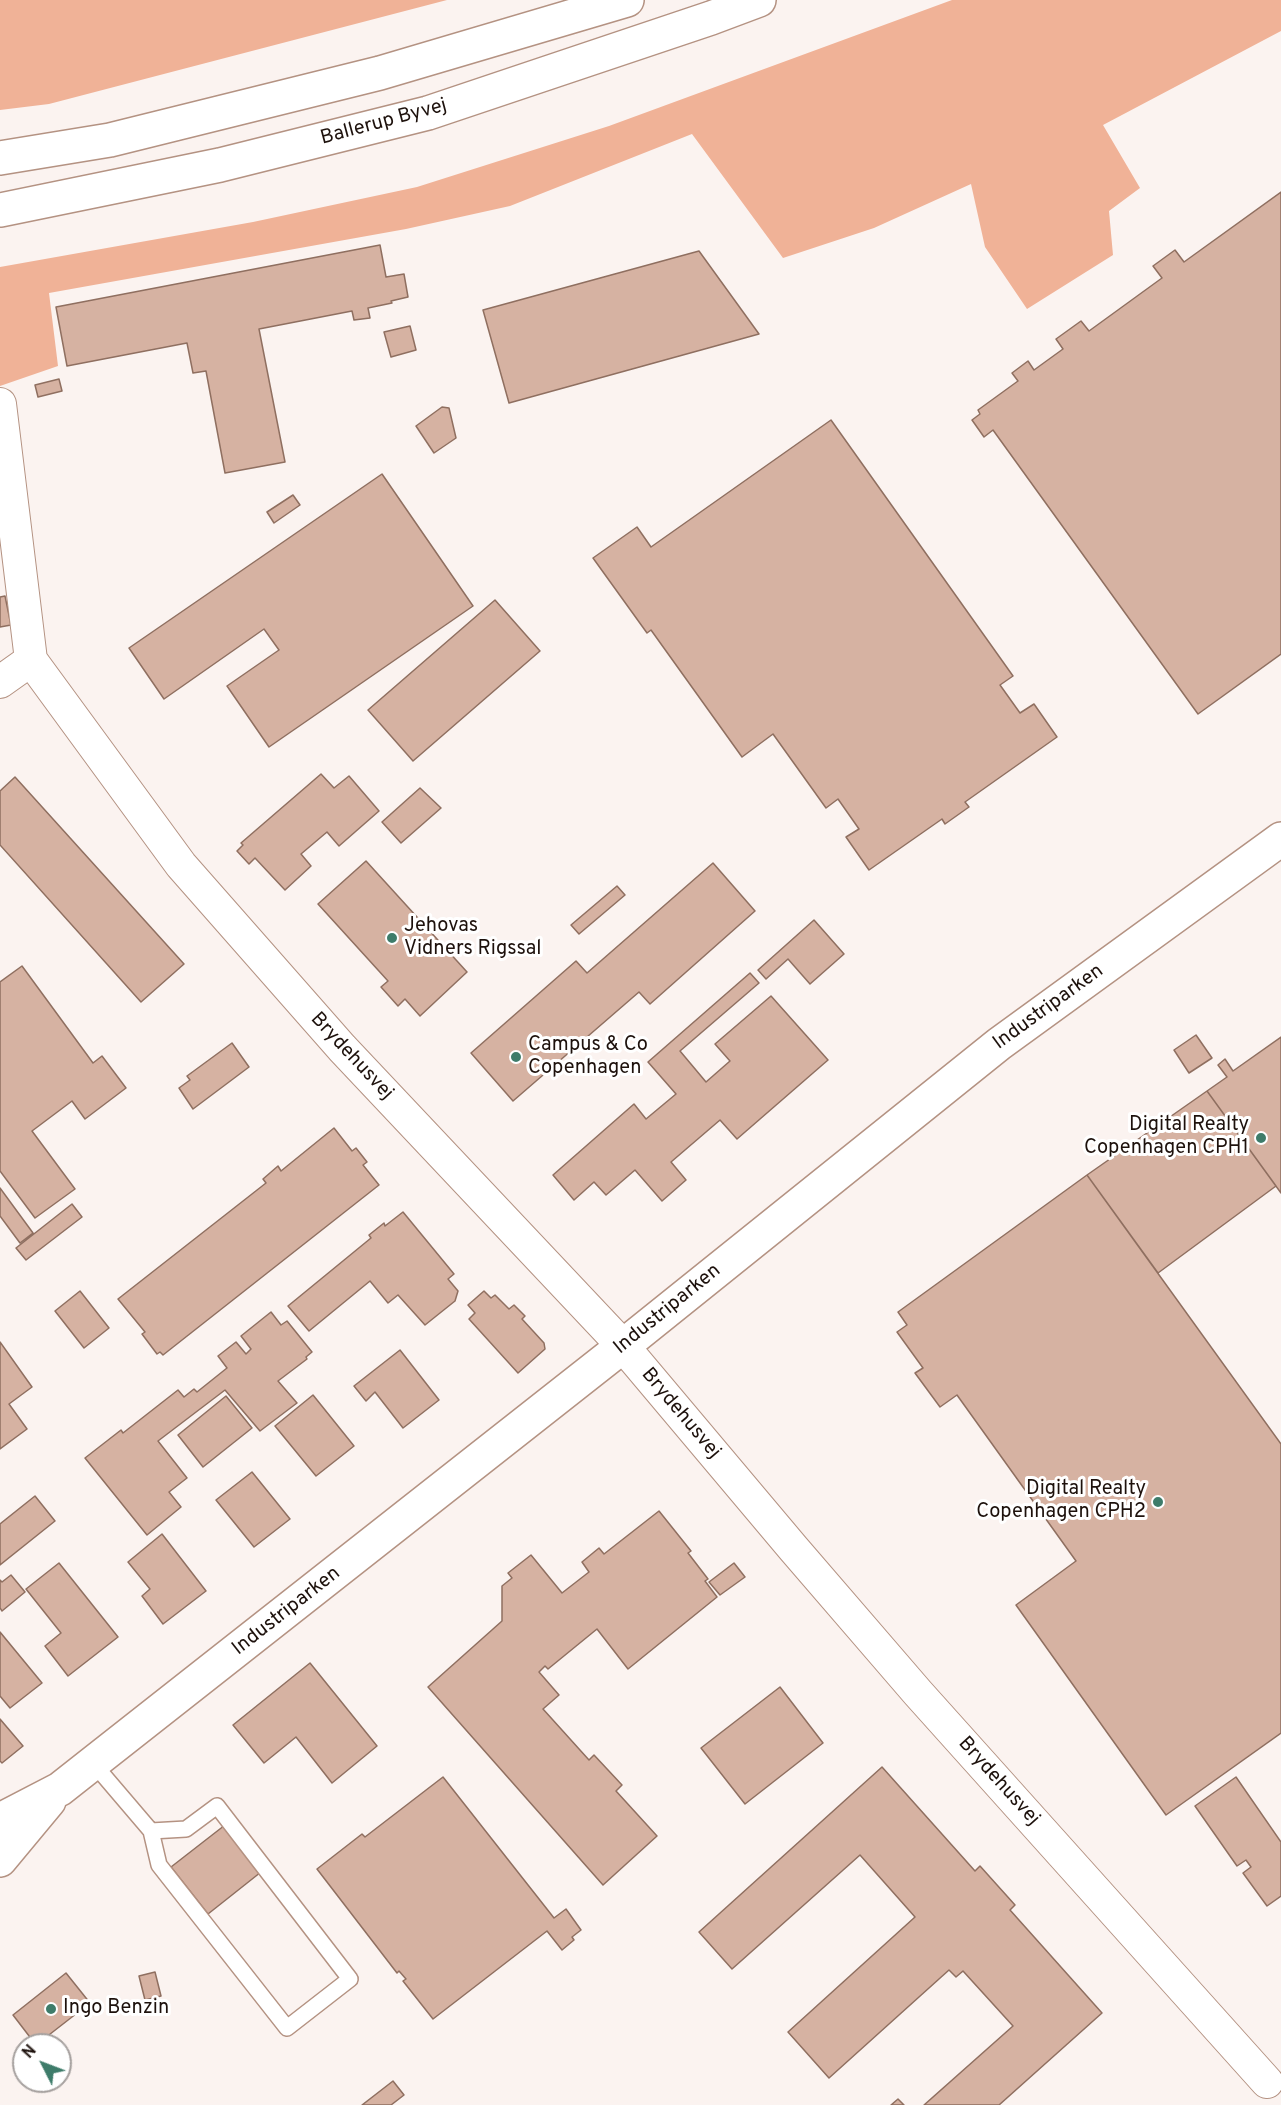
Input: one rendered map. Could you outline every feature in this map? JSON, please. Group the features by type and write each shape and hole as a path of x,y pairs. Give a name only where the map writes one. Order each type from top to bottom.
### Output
{"street":[{"path":"0,158 110,140 368,76 627,0"},
{"name":"Ballerup Byvej","path":"0,210 220,165 428,113 759,0"},
{"name":"Brydehusvej","path":"0,405 30,660 181,865 342,1048 623,1346 918,1693 1267,2082"},
{"path":"0,682 30,660"},
{"name":"Industriparken","path":"0,1820 60,1789 623,1346 999,1044 1281,839"},
{"name":"Industriparken","path":"0,1860 60,1789"}],"lane":[{"path":"93,1763 151,1831 159,1866 287,2028 350,1979 217,1806 186,1829 151,1831"}],"shaded area":[{"path":"0,0 447,0 49,104 0,110"},
{"path":"952,0 1281,0 1281,31 1103,125 1140,188 1109,211 1113,255 1027,309 985,247 971,184 874,228 783,258 692,134 510,206 406,229 49,293 58,366 0,386 0,267 253,222 417,187 609,126"}],"building":[{"path":"1281,192 1281,654 1198,714 993,430 984,437 972,420 980,414 978,410 1018,381 1012,373 1028,361 1034,370 1063,349 1056,339 1081,321 1089,331 1162,278 1153,266 1175,250 1184,262"},
{"path":"380,245 386,277 404,274 408,297 368,308 370,318 354,320 352,311 259,329 285,462 225,473 206,371 193,373 187,343 67,366 56,307"},
{"path":"699,251 759,334 509,403 483,310"},
{"path":"410,326 416,350 391,357 384,332"},
{"path":"59,379 62,391 38,397 35,385"},
{"path":"442,407 449,408 456,438 434,453 416,426"},
{"path":"831,420 1013,676 1000,685 1020,713 1034,704 1057,737 965,802 969,807 945,824 942,819 869,870 846,837 859,829 838,799 826,808 773,734 742,757 651,630 647,633 593,558 637,527 651,547"},
{"path":"382,474 473,606 269,747 227,686 279,650 264,629 164,699 129,648"},
{"path":"293,495 300,505 274,523 267,512"},
{"path":"5,596 11,625 0,627 0,597"},
{"path":"495,600 540,651 413,761 368,710"},
{"path":"321,774 334,788 349,776 379,811 339,846 327,832 301,854 311,866 285,890 255,858 249,864 237,851 243,845 241,843"},
{"path":"15,777 184,964 141,1002 0,845 0,791"},
{"path":"420,788 441,808 401,843 382,822"},
{"name":"Jehovas Vidners Rigssal","path":"366,861 467,972 420,1016 405,999 398,1006 381,987 388,981 318,904"},
{"path":"713,863 755,911 650,1004 639,992 513,1101 471,1053 576,961 587,973"},
{"path":"617,886 625,895 579,934 571,925"},
{"path":"814,920 844,954 810,984 788,959 766,979 758,970"},
{"path":"22,966 93,1063 102,1056 126,1088 85,1119 72,1101 32,1131 75,1189 35,1218 0,1171 0,982"},
{"path":"750,973 759,983 680,1051 706,1082 730,1061 715,1044 771,996 828,1060 737,1139 720,1120 671,1162 686,1180 662,1201 635,1170 606,1195 594,1182 574,1200 553,1175 634,1104 646,1119 676,1094 648,1062"},
{"path":"1196,1035 1212,1058 1189,1073 1174,1050"},
{"name":"Digital Realty Copenhagen CPH1","path":"1281,1037 1281,1193 1207,1091 1227,1077 1218,1065 1225,1059 1233,1071"},
{"path":"232,1043 249,1067 193,1109 179,1088 190,1080 187,1076"},
{"path":"1207,1091 1276,1186 1158,1273 1087,1175"},
{"path":"334,1128 352,1151 356,1148 367,1162 363,1165 379,1185 163,1355 160,1352 157,1354 142,1334 145,1332 118,1299 266,1183 263,1179 278,1166 281,1171"},
{"name":"Digital Realty Copenhagen CPH2","path":"1087,1175 1281,1444 1281,1733 1166,1815 1016,1605 1076,1561 957,1395 940,1407 915,1373 923,1368 897,1332 907,1325 898,1312"},
{"path":"0,1188 33,1233 20,1243 0,1216"},
{"path":"72,1204 82,1217 26,1260 16,1248"},
{"path":"403,1212 454,1274 448,1279 458,1291 455,1301 425,1325 398,1295 388,1303 370,1281 309,1331 288,1306 371,1238 369,1235"},
{"path":"80,1291 109,1328 84,1348 55,1311"},
{"path":"484,1291 491,1298 495,1295 509,1309 514,1305 525,1316 522,1319 544,1343 545,1349 518,1373 469,1319 475,1313 468,1305"},
{"path":"271,1312 281,1325 287,1321 312,1352 306,1357 307,1359 278,1381 297,1403 260,1431 225,1390 158,1441 187,1478 169,1492 181,1507 147,1535 85,1458 121,1430 123,1433 178,1390 184,1397 194,1389 197,1392 227,1368 218,1356 236,1342 246,1354 251,1349 241,1336"},
{"path":"0,1342 32,1387 9,1404 27,1429 0,1449"},
{"path":"400,1350 439,1400 403,1428 375,1392 366,1401 354,1386"},
{"path":"313,1395 354,1446 316,1476 275,1426"},
{"path":"226,1396 252,1428 203,1467 178,1435"},
{"path":"252,1472 290,1519 254,1547 216,1500"},
{"path":"35,1496 55,1521 0,1565 0,1524"},
{"path":"659,1511 691,1551 688,1553 708,1579 705,1581 717,1597 628,1669 597,1629 548,1669 545,1666 539,1672 559,1695 543,1709 589,1760 594,1755 622,1785 616,1791 657,1836 603,1885 428,1687 502,1621 502,1586 512,1578 508,1573 531,1555 562,1593 589,1572 582,1562 599,1548 604,1554"},
{"path":"162,1534 206,1591 163,1624 142,1596 150,1589 128,1562"},
{"path":"59,1563 118,1637 68,1676 45,1646 61,1633 26,1589"},
{"path":"734,1563 745,1577 720,1595 709,1582"},
{"path":"11,1575 25,1592 2,1611 0,1608 0,1580 2,1582"},
{"path":"0,1632 42,1683 10,1708 0,1696"},
{"path":"310,1663 377,1746 332,1783 296,1737 264,1763 233,1725"},
{"path":"780,1687 823,1743 745,1804 701,1748"},
{"path":"0,1719 23,1746 2,1763 0,1761"},
{"path":"882,1767 975,1871 980,1866 1015,1905 1010,1910 1102,2013 999,2105 924,2105 1013,2026 963,1971 956,1977 949,1970 829,2078 788,2032 915,1917 860,1855 732,1969 699,1932"},
{"path":"443,1777 554,1918 566,1909 581,1930 572,1937 574,1940 562,1950 547,1931 433,2019 403,1981 406,1979 399,1971 397,1973 317,1869 362,1834 365,1837"},
{"path":"1236,1777 1281,1842 1281,1896 1267,1906 1243,1873 1251,1867 1246,1860 1237,1866 1195,1806"},
{"path":"225,1825 261,1872 208,1914 171,1867"},
{"path":"155,1972 161,1996 145,2000 139,1976"},
{"name":"Ingo Benzin","path":"66,1973 90,2003 51,2033 27,2033 13,2015"},
{"path":"393,2081 404,2095 391,2105 362,2105"},
{"path":"898,2099 904,2105 891,2105"}],"place":[{"name":"Jehovas Vidners Rigssal","path":"392,938"},
{"name":"Campus & Co Copenhagen","path":"516,1057"},
{"name":"Digital Realty Copenhagen CPH1","path":"1261,1138"},
{"name":"Digital Realty Copenhagen CPH2","path":"1158,1502"},
{"name":"Ingo Benzin","path":"51,2009"}]}
